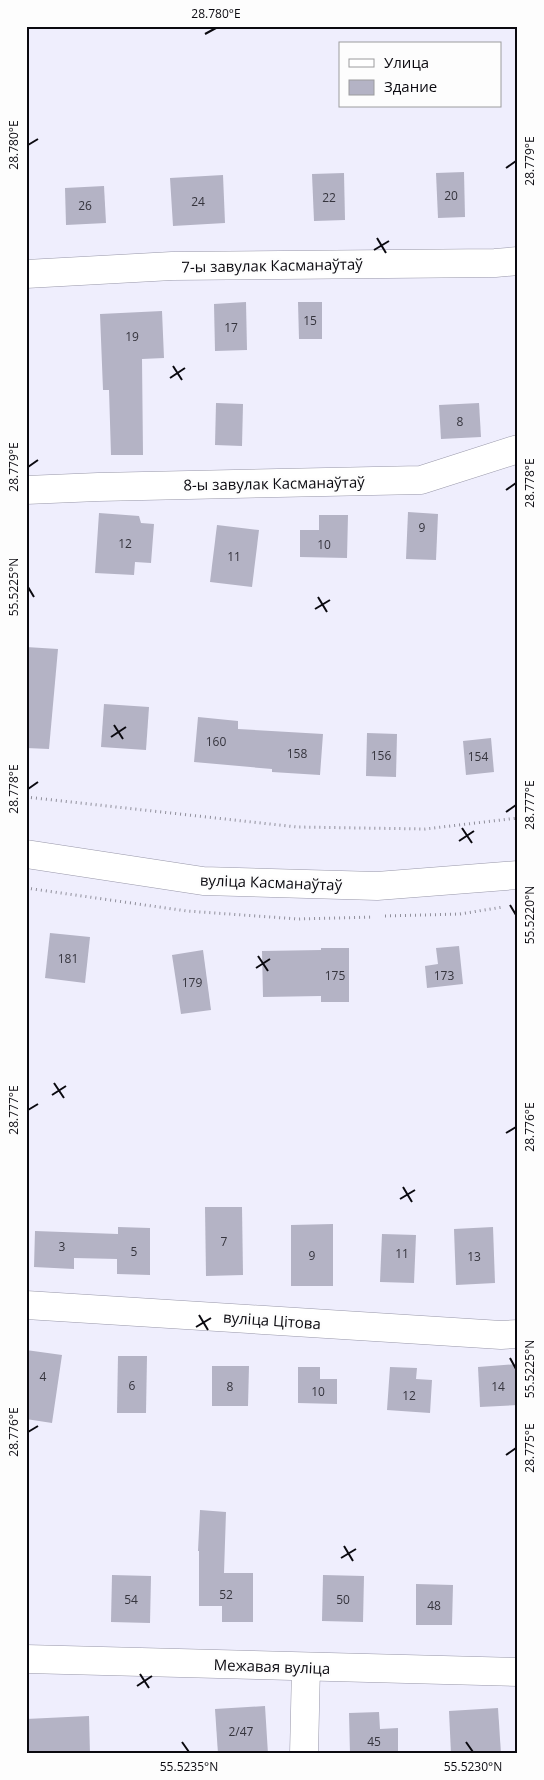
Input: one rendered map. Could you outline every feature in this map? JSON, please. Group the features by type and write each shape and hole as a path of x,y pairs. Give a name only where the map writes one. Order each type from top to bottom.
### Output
{"street":[{"name":"7-ы завулак Касманаўтаў","path":"26,274 172,266 494,263 518,261"},
{"name":"8-ы завулак Касманаўтаў","path":"26,490 421,480 518,449"},
{"name":"вуліца Касманаўтаў","path":"26,854 204,881 377,886 518,875"},
{"name":"вуліца Цітова","path":"26,1305 501,1335 518,1334"},
{"name":"Межавая вуліца","path":"26,1659 518,1672"},
{"path":"304,1754 306,1667"}],"path":[{"path":"26,797 297,827 424,829 518,818"}],"building":[{"path":"464,172 465,217 438,218 436,173"},
{"path":"344,173 345,220 314,221 312,174"},
{"path":"223,175 225,223 173,226 170,178"},
{"path":"104,186 106,223 66,225 65,188"},
{"path":"246,302 247,350 215,351 214,304"},
{"path":"298,302 322,302 322,339 299,339"},
{"path":"162,311 164,358 142,359 143,455 111,455 109,390 103,390 100,314"},
{"path":"216,403 243,404 242,446 215,445"},
{"path":"479,403 481,437 441,439 439,405"},
{"path":"408,512 438,514 436,560 406,559"},
{"path":"99,513 139,516 141,523 154,524 151,563 135,562 134,575 95,573"},
{"path":"319,515 348,515 347,558 300,557 300,530 319,530"},
{"path":"217,525 259,530 252,587 210,582"},
{"path":"26,647 58,649 49,749 26,748"},
{"path":"104,704 149,707 146,750 101,747"},
{"path":"198,717 238,721 238,729 323,734 320,775 272,772 272,769 194,762"},
{"path":"367,733 397,734 396,777 366,776"},
{"path":"491,738 494,772 466,775 463,741"},
{"path":"50,933 90,937 85,983 45,978"},
{"path":"459,946 463,984 427,988 425,966 438,964 436,948"},
{"path":"321,948 349,948 349,1002 321,1002 321,996 263,997 262,951 321,950"},
{"path":"203,950 211,1010 181,1014 172,955"},
{"path":"205,1207 242,1207 243,1275 206,1276"},
{"path":"333,1224 333,1286 291,1286 291,1225"},
{"path":"118,1227 150,1228 150,1275 117,1274 117,1259 74,1258 74,1269 34,1267 35,1231 118,1234"},
{"path":"493,1227 495,1283 456,1285 454,1229"},
{"path":"382,1234 416,1235 414,1283 380,1282"},
{"path":"26,1350 62,1355 52,1423 26,1419"},
{"path":"118,1356 147,1356 146,1413 117,1413"},
{"path":"518,1364 518,1405 480,1407 478,1367"},
{"path":"212,1366 249,1366 248,1406 212,1406"},
{"path":"298,1367 320,1367 320,1379 337,1379 337,1404 298,1403"},
{"path":"390,1367 417,1368 416,1379 432,1380 430,1413 387,1410"},
{"path":"200,1510 226,1512 224,1573 253,1573 253,1622 222,1622 222,1606 199,1606 198,1551"},
{"path":"112,1575 151,1576 150,1623 111,1622"},
{"path":"323,1575 364,1576 363,1622 322,1621"},
{"path":"416,1584 453,1585 452,1625 416,1625"},
{"path":"265,1706 268,1754 218,1754 215,1709"},
{"path":"498,1708 501,1754 451,1754 449,1711"},
{"path":"379,1712 380,1729 398,1728 398,1754 350,1754 349,1713"},
{"path":"89,1716 90,1754 26,1754 26,1719"}]}
